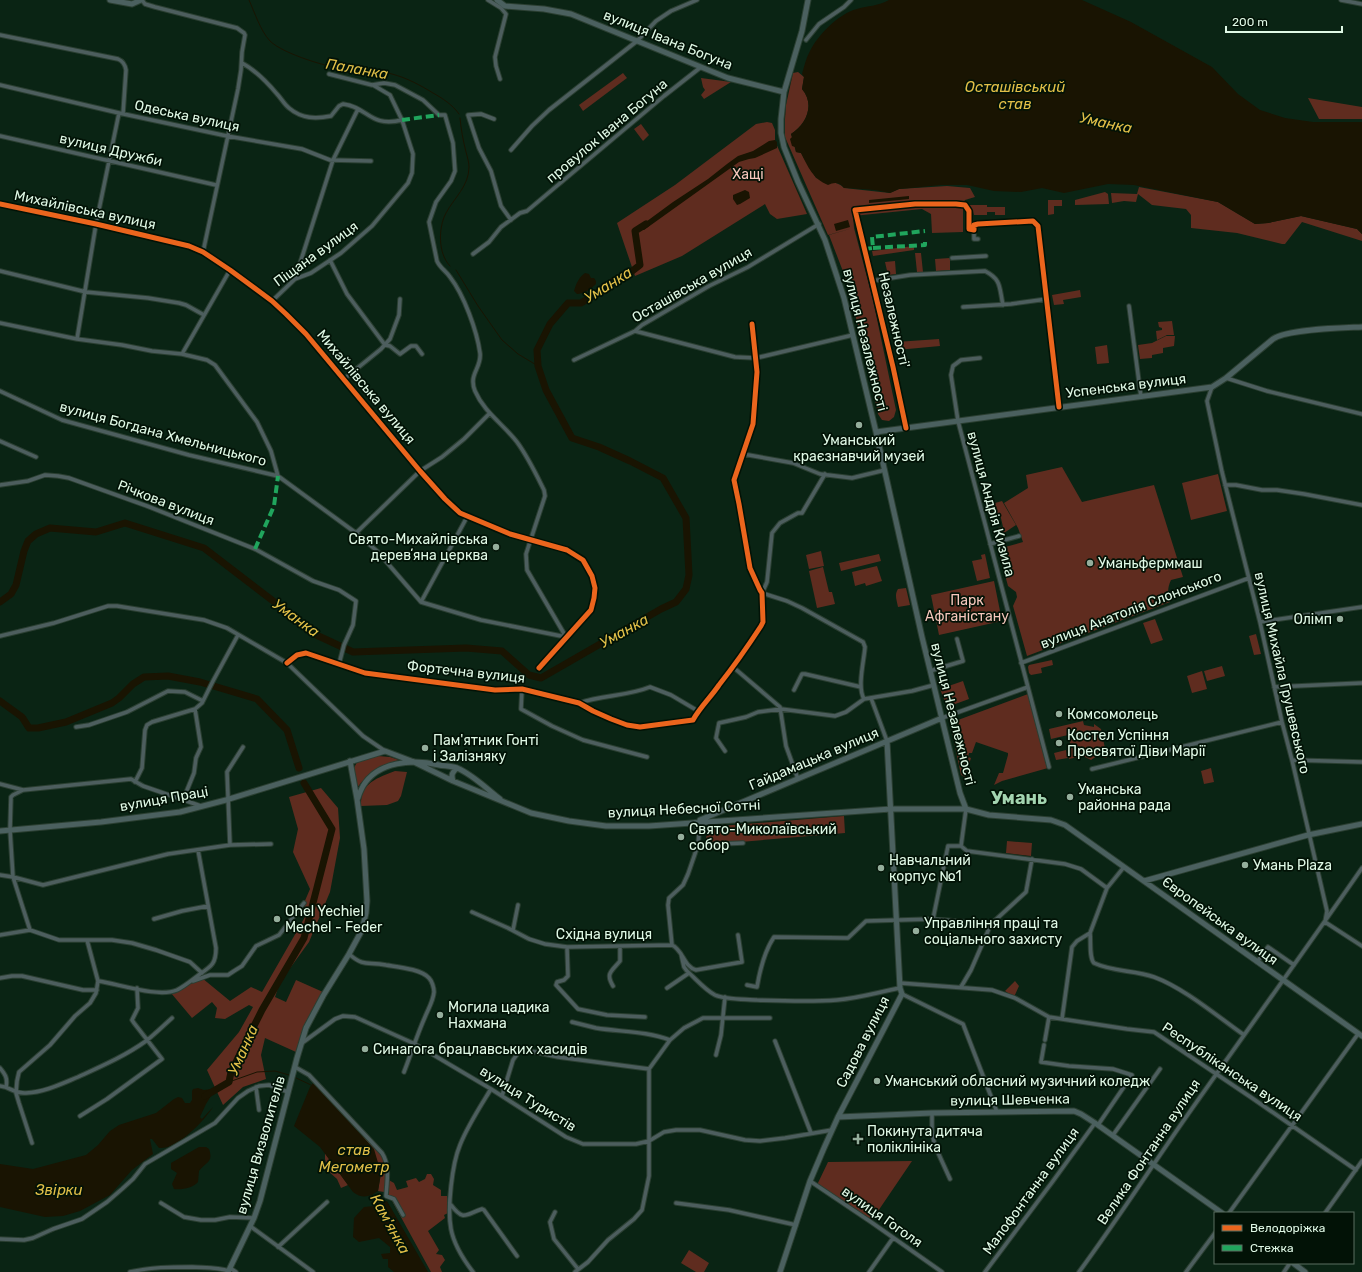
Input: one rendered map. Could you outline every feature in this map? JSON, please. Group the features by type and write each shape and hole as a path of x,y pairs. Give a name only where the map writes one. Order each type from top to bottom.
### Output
{"main road":[{"path":"110,0 132,4 141,0"},
{"name":"вулиця Івана Богуна","path":"496,0 505,6 544,9 572,14 728,78 784,92"},
{"name":"вулиця Незалежності","path":"808,0 802,31 784,92 781,133 784,146 798,182 819,224 838,278 885,470 930,672 960,793 966,809"},
{"name":"Успенська вулиця","path":"876,432 1212,387 1226,378 1273,339 1280,335 1302,331 1362,327"},
{"name":"Гайдамацька вулиця","path":"695,822 942,718"},
{"name":"Садова вулиця","path":"780,1272 810,1181 838,1117 901,988 887,741"},
{"path":"385,751 414,762"},
{"name":"вулиця Праці","path":"0,831 101,822 180,812 228,799 385,751"},
{"name":"вулиця Визволителів","path":"229,1270 254,1218 262,1194 306,1028 362,930 366,907 364,849 350,761"},
{"name":"вулиця Небесної Сотні","path":"414,762 453,781 537,815 606,826 628,827 891,809 966,809 990,815 1051,820 1065,825"},
{"path":"357,799 363,786 371,777 384,768 400,763 427,762 457,768 477,780 505,803"},
{"path":"453,781 452,773 457,768"},
{"path":"719,812 724,821"},
{"path":"1144,881 1308,836 1362,824"},
{"name":"Європейська вулиця","path":"1065,825 1360,1035"},
{"name":"вулиця Шевченка","path":"838,1117 1074,1111 1082,1114 1113,1135 1221,1212"},
{"path":"1294,1264 1306,1272"}],"street":[{"path":"141,0 145,4 240,30 245,35 238,89 216,185 203,252"},
{"path":"488,0 501,8 506,14 495,57 500,79"},
{"path":"511,150 532,126 549,110 637,41 649,27 662,17 683,5 697,0"},
{"path":"806,40 820,24 844,7 850,0"},
{"path":"1341,0 1362,4"},
{"path":"0,35 118,58 125,64 126,70 121,114 109,161 96,224 78,339"},
{"path":"242,62 270,86 290,109 302,116 317,118 331,116 339,106 343,104 358,109 380,121 392,122 402,120"},
{"name":"провулок Івана Богуна","path":"473,254 489,242 501,227 520,213 527,211 664,96 702,67"},
{"path":"328,74 372,85 388,83 423,100 439,115 445,115 453,143 455,171 451,181 436,202 429,222 437,261 439,266 450,276 470,315 481,354 481,360 472,378 474,388 489,414 517,442 526,455 544,490 545,496 526,554 527,570 566,637"},
{"name":"Одеська вулиця","path":"0,85 121,114 227,136 302,149 333,160 371,161"},
{"name":"Піщана вулиця","path":"272,301 295,280 311,273 330,260 372,226 408,183 412,173 413,154 402,120 390,95 372,85"},
{"path":"295,280 333,160 358,109"},
{"path":"494,119 481,114 468,115 479,148 490,171 501,206 511,220"},
{"name":"вулиця Дружби","path":"0,136 216,185"},
{"name":"Михайлівська вулиця","path":"0,204 96,224 189,246 203,252 272,301 306,334 420,471 460,513 510,534 566,550 583,560 592,576 595,588 591,610 539,668"},
{"name":"Незалежності'","path":"906,428 855,210 915,204 965,205 969,211 969,229 974,230"},
{"path":"978,239 974,239 974,225 978,224 1033,221 1038,226 1059,407"},
{"name":"Осташівська вулиця","path":"574,360 635,331 642,325 709,286 748,267 819,224"},
{"path":"952,258 986,256"},
{"path":"330,260 347,294 385,345 390,346 400,354 414,345 422,354"},
{"path":"182,354 230,270"},
{"path":"0,271 86,292 148,298 179,303 186,305 204,315"},
{"path":"872,280 910,275 985,271 994,276 999,283 1003,305"},
{"path":"344,379 385,345 390,339 399,315 400,299"},
{"path":"963,308 1047,300"},
{"path":"1129,306 1140,397"},
{"path":"0,323 78,339 152,351 182,354 206,360 215,365 257,422 271,451 278,476 356,533 377,551 421,602 481,620 566,637"},
{"name":"Фортечна вулиця","path":"288,663 297,655 306,653 365,673 495,690 522,689 579,703 593,712 627,725 640,727 693,720 698,711 733,667 763,622 762,593 750,568 740,504 734,485 735,474 753,424 757,372 752,324"},
{"path":"635,331 735,356 756,358 853,335"},
{"name":"вулиця Андрія Кизила","path":"980,358 961,360 953,366 951,375 958,421 1049,767"},
{"path":"1226,378 1267,391 1362,414"},
{"name":"вулиця Михайла Грушевського","path":"1212,387 1207,401 1225,485 1260,622 1308,836 1327,911 1325,922"},
{"name":"вулиця Богдана Хмельницького","path":"0,391 62,420 190,455 278,476"},
{"path":"356,533 420,471 442,457 464,439 489,414"},
{"path":"1,442 36,457"},
{"path":"743,454 793,463 825,474 852,478 885,470"},
{"path":"825,474 802,513 798,513 787,518 780,523 772,533 767,582 762,593 787,601 802,608 863,642 866,647 861,687 861,694 864,699"},
{"name":"Річкова вулиця","path":"0,485 28,482 46,475 69,478 147,506 255,549 313,581 339,590 356,601 353,625 344,645 339,664"},
{"path":"1225,485 1236,485 1262,490 1277,490 1362,505"},
{"path":"421,602 467,517"},
{"path":"990,544 1019,536"},
{"name":"вулиця Анатолія Слонського","path":"1021,664 1249,578"},
{"path":"0,636 54,623 108,606 117,606 204,620 227,628 288,663 363,736 385,751"},
{"path":"1260,622 1362,607"},
{"path":"135,782 142,768 145,730 147,725 195,708 202,703 238,635"},
{"path":"930,672 963,661 957,639"},
{"path":"733,667 780,707 786,746 798,779"},
{"path":"794,690 802,674 861,687"},
{"path":"1274,687 1362,683"},
{"path":"724,751 716,738 719,723 746,717 758,712 781,709 835,716 846,712 864,699 912,691 934,685"},
{"path":"579,703 594,698 638,692 650,687 671,695 698,711"},
{"path":"942,718 1028,687"},
{"path":"522,689 521,710 583,740 647,757"},
{"path":"76,727 89,725 127,712 168,691 186,692 203,700"},
{"path":"871,698 887,741"},
{"path":"183,800 194,773 196,758 201,747 195,708"},
{"path":"1092,769 1282,722"},
{"path":"230,844 227,772 243,747"},
{"path":"1292,760 1362,762"},
{"path":"30,930 13,877 10,830 11,797 13,794 23,790 131,779 143,786 202,806"},
{"path":"0,784 23,790"},
{"path":"961,846 966,809"},
{"path":"695,822 699,833 698,845 683,885 669,898 668,905 672,944 677,947 690,967 696,970 742,962 738,935"},
{"path":"698,845 743,843"},
{"path":"0,875 43,885 168,854 230,844 271,844"},
{"path":"933,919 948,846 961,846 966,851 1065,864 1076,867 1108,888"},
{"path":"98,981 167,992 176,990 188,983 211,966 216,957 216,948 198,850"},
{"path":"961,987 971,970 990,924 1026,892 1032,859"},
{"path":"1124,867 1108,888 1090,933 1092,947 1091,959 1094,963 1122,971 1146,974 1173,985 1244,1035"},
{"name":"Велика Фонтанна вулиця","path":"1079,1272 1216,1074 1362,868"},
{"path":"188,983 210,975 228,975 242,966 256,946 279,935 304,903"},
{"path":"154,919 182,911 208,906"},
{"path":"513,930 518,906"},
{"name":"Східна вулиця","path":"472,912 539,943 567,947 672,944"},
{"path":"748,985 757,987 759,974 768,947 774,937 846,939 866,921 933,919 990,924"},
{"path":"1325,922 1362,946"},
{"path":"0,935 30,930 59,940 112,940 156,950 190,962 202,973"},
{"path":"1062,1019 1072,947 1077,941 1090,933"},
{"path":"32,1144 16,1093 16,1081 19,1072 50,1045 75,1016 90,1003 97,990 98,981 87,940"},
{"path":"613,986 610,971 620,961 620,946"},
{"path":"567,947 568,976 564,980 557,982 556,985 578,1009 607,1015 645,1017"},
{"path":"1257,962 1268,947 1294,965"},
{"path":"349,954 357,961 364,964 380,964 409,969 430,978 434,990 432,1001 404,1072"},
{"path":"667,988 689,973 684,967 681,954"},
{"name":"Республіканська вулиця","path":"689,973 716,995 743,999 836,1000 861,997 901,988 961,987 992,990 1015,998 1050,1017 1154,1032 1356,1170"},
{"path":"0,978 22,976 83,990 97,990"},
{"path":"80,1116 107,1099 162,1059 132,1020 138,1008 137,988"},
{"path":"901,988 964,1024 997,1112"},
{"path":"716,1055 721,1035 725,997"},
{"name":"вулиця Туристів","path":"301,1044 322,1027 335,1019 343,1016 355,1017 415,1044 491,1089 566,1137 583,1144 636,1144 649,1141 664,1132 676,1130 700,1130 745,1140 760,1141 832,1130"},
{"path":"1045,1040 1050,1017"},
{"path":"0,1086 6,1087 16,1093 51,1089 129,1052 148,1040 172,1018"},
{"path":"555,1212 550,1222 554,1239 577,1271 588,1262 608,1240 634,1219 642,1210 649,1176 649,1069 670,1040 684,1028 703,1018 770,1018"},
{"path":"572,1022 597,1028 645,1033 670,1040"},
{"path":"1230,1212 1360,1035"},
{"path":"775,1041 812,1133"},
{"name":"Малофонтанна вулиця","path":"985,1272 1097,1124 1132,1075 1113,1069 1041,1062 1044,1045"},
{"path":"502,1096 513,1060 522,1049 558,1057 649,1069"},
{"path":"0,1068 8,1081 6,1087"},
{"path":"294,1069 309,1075 382,1153 387,1166 386,1196 394,1200 403,1215"},
{"path":"1113,1135 1160,1069"},
{"path":"0,1238 24,1240 33,1238 82,1219 107,1202 122,1189 133,1179 145,1164 215,1122 238,1098 256,1087 269,1085 288,1092"},
{"path":"256,1087 259,1110"},
{"path":"473,1272 461,1256 451,1229 450,1204 454,1168 460,1145 473,1118 491,1089"},
{"path":"932,1114 932,1133 950,1179"},
{"path":"1326,1212 1362,1161"},
{"name":"вулиця Гоголя","path":"810,1181 942,1272"},
{"path":"278,1246 327,1202"},
{"path":"161,1203 184,1217 200,1220 215,1220 230,1217 254,1218"},
{"path":"676,1203 729,1210 796,1225"},
{"path":"450,1204 459,1214 464,1216 482,1209 484,1210 517,1256"},
{"path":"250,1226 313,1272"},
{"path":"1186,1272 1214,1234"},
{"path":"869,1272 893,1238"},
{"path":"1284,1272 1291,1264"},
{"path":"130,1272 148,1268 179,1267 216,1268 236,1272"}],"green space":[{"path":"798,72 804,77 802,89 808,101 808,107 805,119 797,130 791,134 796,152 801,153 816,178 835,183 844,188 890,193 899,189 947,186 970,188 975,197 965,200 963,203 963,232 932,233 931,214 922,209 853,216 854,228 873,300 896,410 894,417 889,421 882,420 878,414 862,340 844,274 829,235 853,228 828,235 785,137 786,105 793,73"},
{"path":"623,73 627,78 583,111 579,105"},
{"path":"701,78 731,82 704,99 701,95 705,90"},
{"path":"1308,98 1362,107 1362,119 1319,119"},
{"name":"Хащі","path":"767,122 772,123 775,130 775,141 807,214 777,219 770,214 765,204 682,256 635,276 617,223 675,185 756,124"},
{"path":"641,124 649,135 643,141 634,129"},
{"path":"1139,187 1218,202 1255,224 1268,223 1301,216 1357,229 1362,234 1362,241 1302,222 1285,244 1282,244 1237,233 1191,228 1191,215 1186,209 1152,205 1138,194 1136,202 1124,201 1112,203 1111,193 1137,194"},
{"path":"1105,192 1108,194 1109,204 1075,205 1075,200"},
{"path":"1048,200 1062,200 1062,206 1054,206 1054,214 1048,215"},
{"path":"968,205 1005,207 1005,215 995,215 995,212 987,212 987,215 974,215 973,210 969,210"},
{"path":"914,246 914,250 873,256 872,251"},
{"path":"915,253 921,253 923,272 917,272"},
{"path":"950,258 950,270 936,271 935,259"},
{"path":"895,261 896,274 888,275 885,262"},
{"path":"1080,290 1081,297 1063,300 1064,304 1054,305 1052,295"},
{"path":"1172,321 1174,335 1167,335 1157,340 1156,331 1162,330 1162,328 1159,327 1158,322"},
{"path":"1166,336 1175,336 1174,346 1163,348 1163,353 1152,355 1152,358 1140,359 1138,345 1152,343"},
{"path":"939,339 940,346 897,350 896,342"},
{"path":"1107,345 1109,363 1097,364 1095,347"},
{"name":"Уманьферммаш","path":"1062,467 1082,502 1154,485 1183,577 1171,580 1168,591 1170,602 1027,656 1013,606 1017,597 1016,592 1008,586 998,549 1023,542 1018,528 1004,503 1028,488 1026,475"},
{"path":"1218,474 1227,511 1191,520 1182,483"},
{"path":"1002,501 1016,525 1000,534 998,528 1003,527 1000,514 990,515 988,505"},
{"path":"821,551 824,566 809,569 806,555"},
{"path":"879,554 881,561 841,571 839,563"},
{"path":"985,554 990,578 977,581 972,561 982,559 981,555"},
{"path":"877,566 882,581 866,586 865,583 855,586 852,572"},
{"path":"823,567 829,592 832,592 835,604 817,608 809,571"},
{"name":"Парк Афганістану","path":"994,581 1002,621 939,635 931,595"},
{"path":"906,588 910,605 898,607 896,598 897,591 898,589"},
{"path":"1155,619 1163,640 1151,644 1143,623"},
{"path":"1256,634 1261,654 1254,655 1249,636"},
{"path":"1052,660 1053,665 1041,668 1042,673 1031,675 1029,673 1029,665"},
{"path":"1222,666 1225,676 1207,681 1204,671"},
{"path":"1202,671 1207,689 1192,693 1187,676"},
{"path":"963,681 969,699 947,707 940,689"},
{"path":"1028,694 1048,768 1002,781 994,785 999,773 1003,773 1008,753 976,742 972,753 969,753 968,757 971,758 965,777 961,775 951,727 958,720"},
{"path":"1083,721 1084,725 1094,727 1094,724 1101,729 1107,758 1104,758 1100,754 1091,760 1083,756 1069,759 1067,748 1071,747 1068,735 1051,739 1049,729"},
{"path":"1066,750 1068,758 1056,760 1054,753"},
{"path":"378,756 390,757 399,760 375,771 365,778 357,788 354,768 357,762"},
{"path":"1211,768 1214,782 1204,784 1201,771"},
{"path":"395,771 407,772 401,796 398,801 387,805 361,806 363,792 371,782"},
{"path":"321,788 338,808 340,838 330,892 309,942 280,982 275,997 286,1002 296,980 323,992 296,1052 265,1038 261,1055 266,1079 243,1087 223,1105 207,1070 239,1032 253,1007 249,1005 225,1019 215,1018 217,1008 212,1002 192,1018 171,993 202,978 230,1001 251,987 262,992 305,917 304,903 310,889 293,852 298,829 289,797"},
{"path":"844,816 845,833 705,845 708,827"},
{"path":"1007,841 1032,843 1031,856 1006,853"},
{"path":"1015,981 1019,986 1014,997 1005,991"},
{"path":"361,1130 385,1158 387,1179 394,1183 397,1190 408,1187 406,1181 416,1178 419,1182 425,1179 427,1174 431,1174 434,1179 433,1185 441,1190 441,1196 447,1196 448,1213 444,1215 445,1218 428,1231 439,1250 436,1254 442,1255 445,1260 440,1267 442,1272 431,1272 390,1197 384,1192 378,1191 381,1173 376,1158 359,1131"},
{"path":"325,1153 348,1185 341,1188 337,1179 328,1171"},
{"path":"912,1161 872,1220 817,1185 828,1162"},
{"path":"689,1250 709,1263 704,1272 696,1272 681,1263"}],"water":[{"name":"Осташівський став","path":"889,0 1082,0 1131,22 1212,67 1238,94 1260,110 1285,118 1313,122 1362,122 1362,234 1357,229 1301,216 1268,223 1255,224 1218,202 1134,185 1108,184 1064,193 1042,188 1021,192 994,191 967,185 941,185 899,189 890,193 875,190 844,188 835,183 828,185 815,176 801,153 796,152 790,139 792,137 791,134 801,125 807,113 808,101 802,89 804,77 802,74 806,60 818,38 836,20 850,12"},
{"path":"775,140 777,142 777,148 755,158 739,162 644,230 639,227 708,179 738,156 753,151 769,141"},
{"path":"745,190 749,192 750,198 737,205 733,199 733,195"},
{"path":"909,196 909,199 869,203 869,200"},
{"path":"848,220 850,227 836,231 834,224"},
{"path":"585,273 589,274 591,278 594,278 596,284 587,291 577,294 574,291 579,279"},
{"name":"став Мегометр","path":"313,1083 325,1094 374,1149 381,1173 378,1191 375,1193 369,1196 360,1196 353,1192 320,1147 294,1126"},
{"name":"Звірки","path":"198,1088 204,1090 211,1089 213,1093 200,1117 202,1119 213,1107 209,1113 197,1127 182,1140 174,1144 159,1148 152,1139 150,1139 153,1154 132,1170 110,1195 80,1211 63,1216 45,1217 0,1207 0,1164 33,1169 86,1155 98,1145 110,1131 119,1125 156,1113 178,1097 182,1098 185,1103 190,1103 192,1100 193,1089"},
{"path":"199,1147 206,1147 209,1149 210,1160 199,1171 198,1182 187,1188 174,1189 172,1184 177,1173 171,1169 171,1163"},
{"path":"387,1201 428,1272 394,1272 388,1267 388,1259 383,1259 381,1254 390,1253 390,1247 379,1238 359,1242 353,1237 354,1218 364,1207 374,1206"}],"waterway":[{"name":"Паланка","path":"249,0 266,37 276,46 285,51 307,60 330,66 349,70 392,74 418,85 440,97 451,105 459,114"},
{"name":"Паланка","path":"450,266 446,261 441,248 440,241 443,219 464,186 467,180 469,167 460,118"},
{"name":"Уманка","path":"0,602 11,594 16,585 24,551 28,541 36,534 50,528 96,532 125,523 204,548 281,607 312,633 353,652 466,648 502,651 529,675 541,678 661,609 676,602 686,589 689,575 686,518 663,478 599,447 572,438 546,390 538,366 537,350 550,324 568,303 581,303 613,281 627,275 640,265 635,231 646,224"},
{"name":"Паланка","path":"456,270 478,306 502,340 518,354 538,366"},
{"name":"Уманка","path":"0,701 22,717 29,728 38,728 66,722 112,703 133,684 144,677 168,676 200,682 257,699 287,730 299,768"},
{"name":"Уманка","path":"205,1096 229,1082 231,1072 262,1010 304,938 332,829 304,783"},
{"name":"Кам'янка","path":"229,1082 257,1072 275,1071 289,1075"},
{"name":"Кам'янка","path":"294,1077 311,1085"},
{"name":"Кам'янка","path":"372,1194 379,1205"}],"marked path":[{"path":"402,120 439,115"},
{"path":"864,249 873,248 872,237 925,231"},
{"path":"873,248 925,245 925,242"},
{"path":"255,549 274,506 278,476"}],"cycle path":[{"path":"0,204 96,224 189,246 203,252 272,301 306,334 420,471 445,499 460,513 510,534 567,550 583,560 592,576 595,588 591,610 539,668"},
{"path":"906,428 893,367 855,210 915,204 965,205 969,211 969,229 974,230 974,225 978,224 1033,221 1038,226 1059,407"},
{"path":"287,663 297,655 306,653 365,673 495,690 522,689 579,703 611,719 627,725 640,727 693,720 741,656 763,622 762,593 750,568 734,480 753,424 757,372 752,324"}],"place":[{"name":"Уманський краєзнавчий музей","path":"859,425"},
{"name":"Свято-Михайлівська деревʼяна церква","path":"496,547"},
{"name":"Уманьферммаш","path":"1090,563"},
{"name":"Олімп","path":"1340,619"},
{"name":"Комсомолець","path":"1059,714"},
{"name":"Костел Успіння Пресвятої Діви Марії","path":"1059,743"},
{"name":"Пам'ятник Гонті і Залізняку","path":"425,748"},
{"name":"Уманська районна рада","path":"1070,797"},
{"name":"Свято-Миколаївський собор","path":"681,837"},
{"name":"Умань Plaza","path":"1245,865"},
{"name":"Навчальний корпус №1","path":"881,868"},
{"name":"Ohel Yechiel Mechel - Feder","path":"277,919"},
{"name":"Управління праці та соціального захисту","path":"916,931"},
{"name":"Могила цадика Нахмана","path":"440,1015"},
{"name":"Синагога брацлавських хасидів","path":"365,1049"},
{"name":"Уманський обласний музичний коледж","path":"877,1081"},
{"name":"Покинута дитяча поліклініка","path":"858,1139"}],"district":[{"name":"Умань","path":"1019,798"}]}
